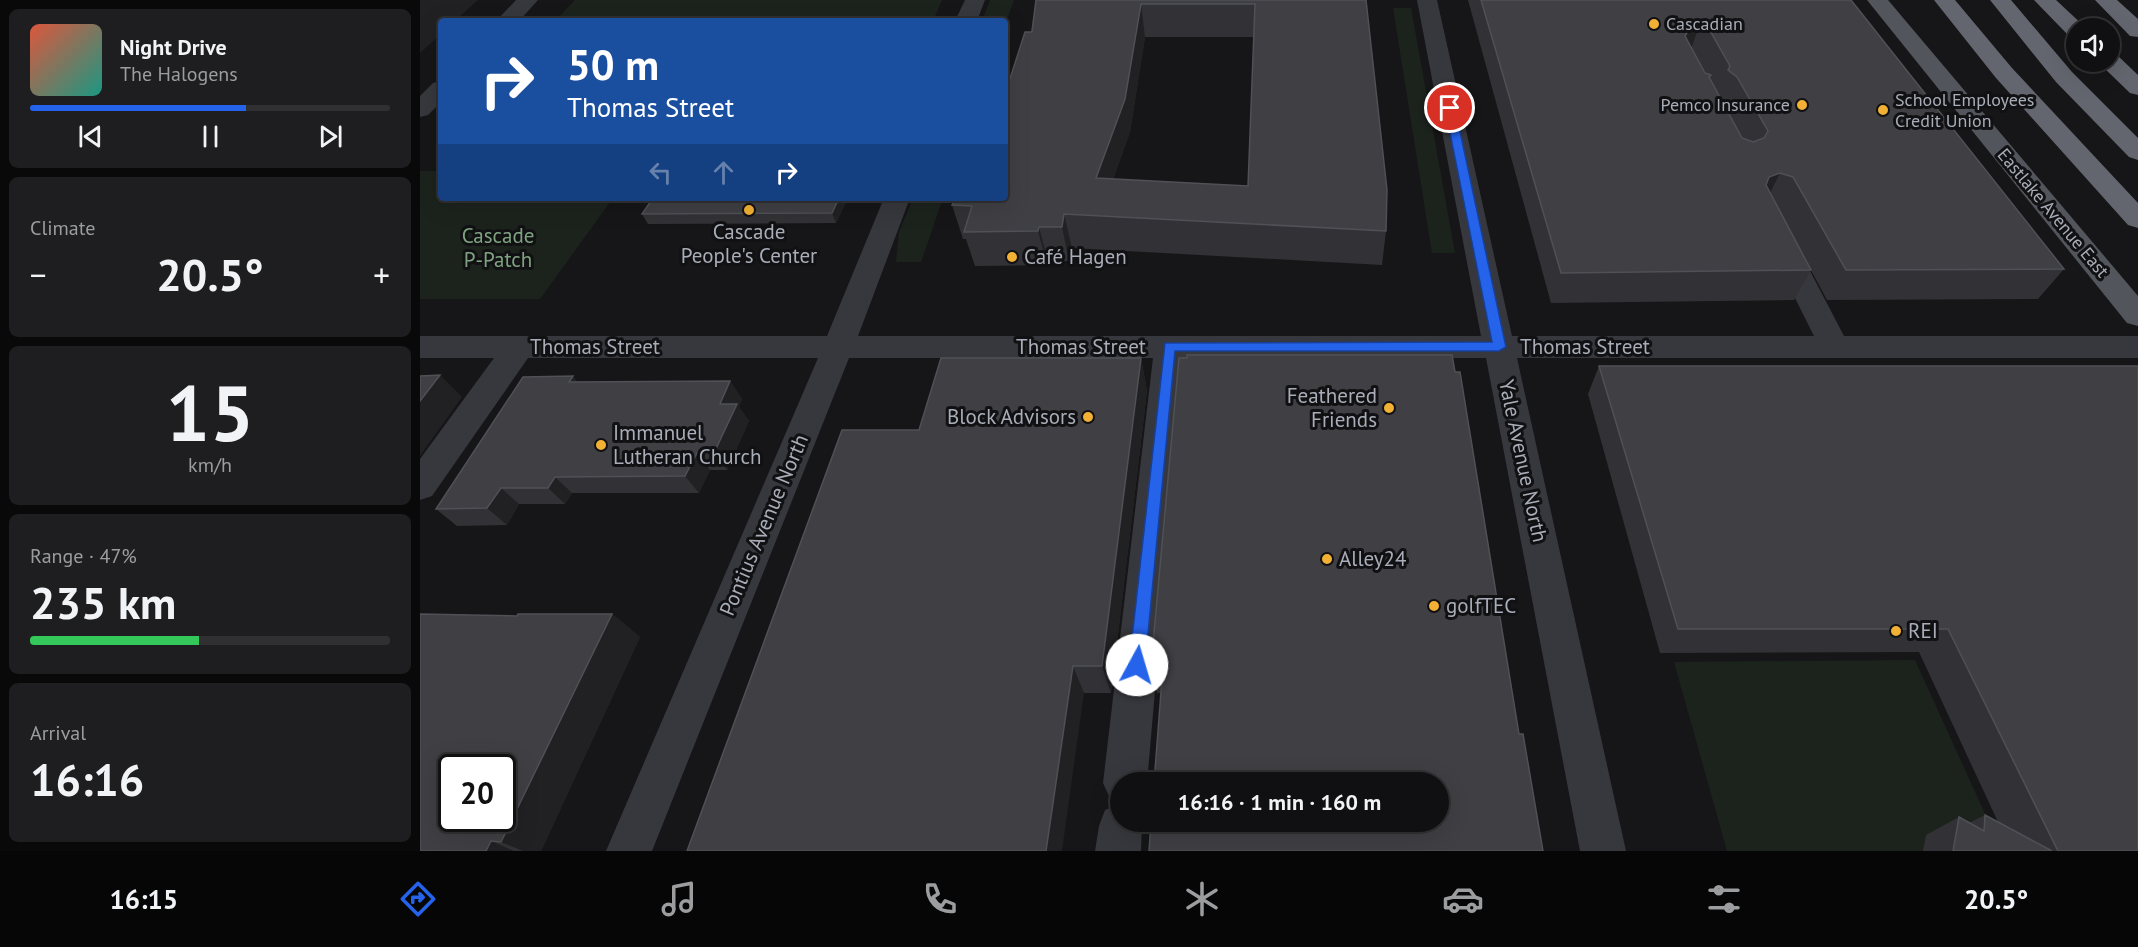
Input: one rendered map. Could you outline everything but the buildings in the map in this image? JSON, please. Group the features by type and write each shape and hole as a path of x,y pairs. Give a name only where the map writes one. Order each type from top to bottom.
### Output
{"highway":[{"path":"1944,0 2004,73 2138,219"},
{"path":"2000,0 2064,77 2138,152"},
{"path":"2044,0 2066,21"},
{"path":"2057,0 2078,18"},
{"path":"2105,0 2138,31"},
{"path":"2120,57 2138,74"},
{"path":"2120,71 2138,88"}],"main road":[{"name":"Eastlake Avenue East","path":"1877,0 2138,316"}],"street":[{"path":"510,18 528,0"},
{"path":"967,18 975,0"},
{"name":"Yale Avenue North","path":"1427,0 1603,851"},
{"path":"420,110 438,91"},
{"name":"Pontius Avenue North","path":"629,851 838,347 896,201"},
{"path":"1771,224 1835,347"},
{"name":"Thomas Street","path":"420,347 2138,347"},
{"path":"420,486 519,347"},
{"path":"1126,772 1170,347"}],"green space":[{"path":"575,0 942,0 934,18 558,18"},
{"path":"990,0 1014,0 1008,18 983,18"},
{"path":"1393,8 1411,8 1455,253 1432,253"},
{"name":"Cascade P-Patch","path":"420,171 438,171 438,201 611,201 540,299 420,299"},
{"path":"912,201 942,201 921,262 896,262 899,232"},
{"path":"1915,660 2002,851 1727,851 1674,662"}],"place":[{"name":"Cascadian","path":"1654,24"},
{"name":"Pemco Insurance","path":"1802,105"},
{"name":"School Employees Credit Union","path":"1883,110"},
{"name":"Cascade People's Center","path":"749,210"},
{"name":"Café Hagen","path":"1012,257"},
{"name":"Feathered Friends","path":"1389,408"},
{"name":"Block Advisors","path":"1088,417"},
{"name":"Immanuel Lutheran Church","path":"601,445"},
{"name":"Alley24","path":"1327,559"},
{"name":"golfTEC","path":"1434,606"},
{"name":"REI","path":"1896,631"}],"route":[{"path":"1137,665 1170,347 1499,347 1450,108"}]}
